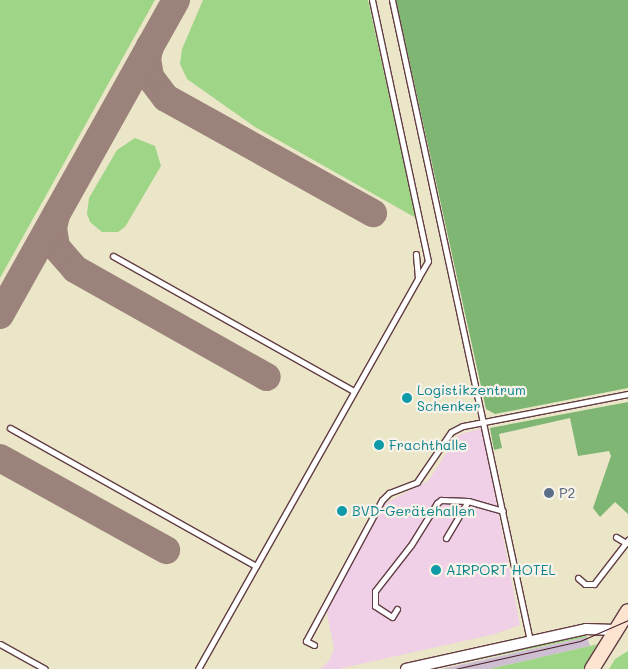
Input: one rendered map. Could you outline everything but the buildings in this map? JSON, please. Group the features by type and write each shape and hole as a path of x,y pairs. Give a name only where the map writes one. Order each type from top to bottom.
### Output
{"street":[{"path":"592,669 622,630 628,611"},
{"path":"406,669 586,629 622,630"}],"lane":[{"path":"198,669 428,261 372,0"},
{"path":"392,0 485,422 530,641"},
{"path":"416,254 418,278"},
{"path":"113,256 354,392"},
{"path":"314,646 306,641 382,500 389,493 417,482 451,432 485,422 628,394"},
{"path":"10,428 256,566"},
{"path":"397,609 392,617 375,606 375,591 411,545 437,503 441,500 468,501 503,511"},
{"path":"446,538 468,501"},
{"path":"578,578 585,584 594,584 627,541 616,537"},
{"path":"0,644 45,669"}],"shaded area":[{"path":"482,428 520,625 495,634 338,669 320,669 329,661 334,649 327,613 328,603 382,505 428,481 458,435"},
{"path":"587,637 590,646 489,669 441,669"}],"green space":[{"path":"0,0 155,0 0,278"},
{"path":"203,0 368,0 416,218 255,127 187,79 180,64 182,49"},
{"path":"396,0 628,0 628,388 495,414 486,409"},
{"path":"135,138 155,146 161,166 125,227 118,232 102,232 90,222 87,214 89,198 117,150"},
{"path":"628,402 628,514 615,502 600,517 593,508 611,456 609,451 578,456 570,418 499,434 502,448 494,450 490,428"},
{"path":"584,635 587,637 433,669"},
{"path":"597,644 585,669 489,669 590,646"},
{"path":"628,651 628,669 609,669 615,659"}],"taxiway":[{"path":"0,315 176,0"},
{"path":"150,46 147,58 150,77 166,98 373,213"},
{"path":"56,215 53,228 56,247 75,269 267,377"},
{"path":"0,458 166,550"}],"tram line":[{"path":"455,669 580,641 628,620"}],"place":[{"name":"Logistikzentrum Schenker","path":"407,398"},
{"name":"Frachthalle","path":"379,445"},
{"name":"P2","path":"549,493"},
{"name":"BVD-Gerätehallen","path":"342,511"},
{"name":"AIRPORT HOTEL","path":"436,570"}]}
